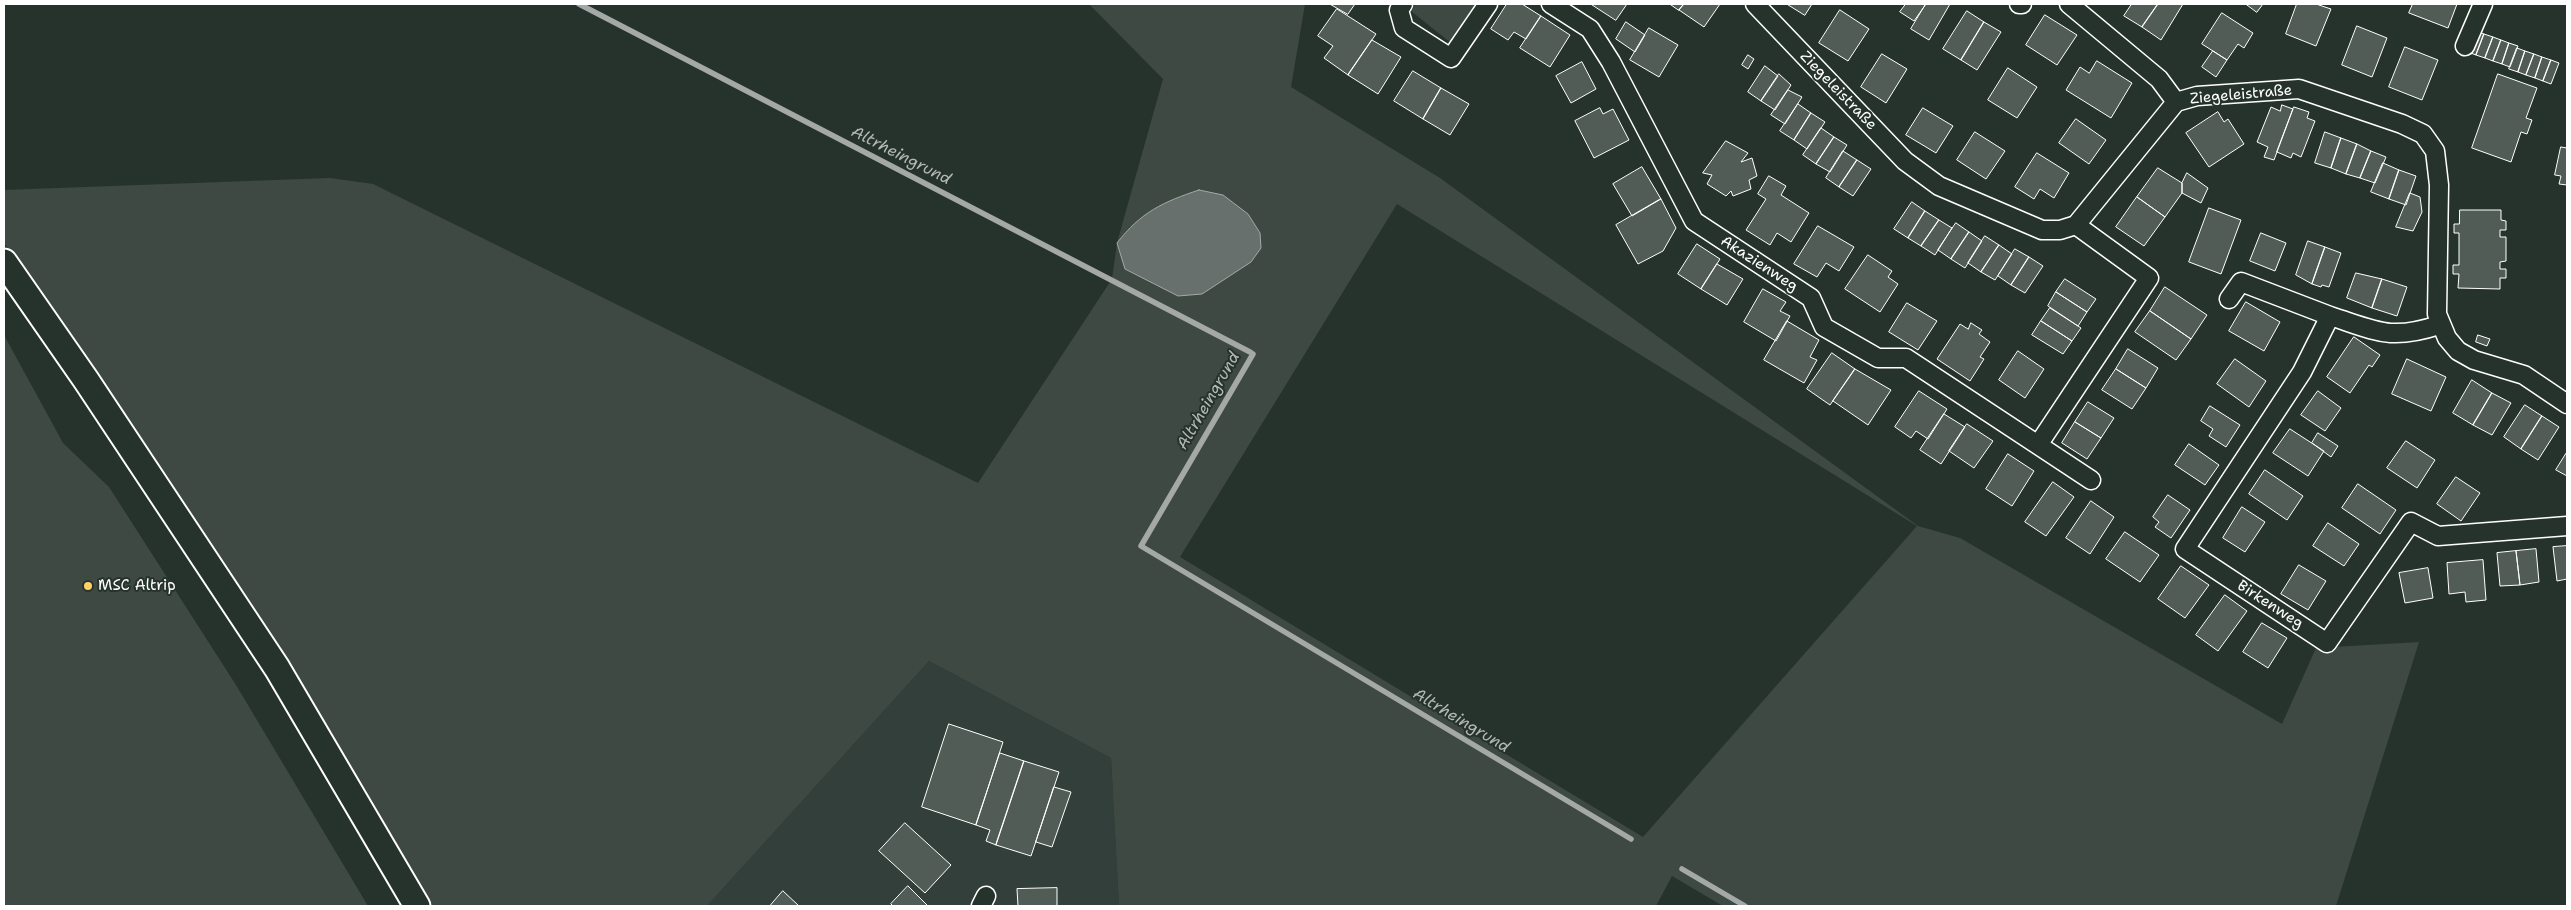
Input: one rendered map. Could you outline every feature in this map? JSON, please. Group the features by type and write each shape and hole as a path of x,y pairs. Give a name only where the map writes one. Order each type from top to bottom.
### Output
{"street":[{"path":"1403,4 1399,10 1404,28 1451,58 1488,4"},
{"name":"Akazienweg","path":"1551,4 1590,29 1611,62 1694,221 1811,298 1824,326 1878,358 1906,358 2090,480"},
{"name":"Ziegeleistraße","path":"1755,4 1905,161 1939,186 2042,230 2060,230 2076,225 2176,102 2197,96 2299,90 2384,118 2423,134 2435,151 2439,185 2437,314 2446,338 2458,351 2474,360 2524,375 2567,404"},
{"path":"2069,4 2159,79 2176,102"},
{"path":"2465,46 2483,4"},
{"path":"2038,446 2149,278 2076,225"},
{"path":"4,262 91,387 277,668 417,906"},
{"path":"2229,299 2241,282 2330,316 2387,334 2412,334 2440,325"},
{"name":"Birkenweg","path":"2330,316 2302,372 2185,549 2327,643 2411,522 2438,536 2567,526"}],"shaded area":[{"path":"1089,4 1305,4 1291,87 1440,178 1918,526 1960,538 2282,724 2316,648 2419,642 2336,906 1723,906 1672,876 1656,906 1119,906 1111,758 929,661 707,906 427,906 110,395 4,243 4,190 330,178 373,184 978,483 1112,279 1117,243 1163,79","holes":["1397,204 1917,526 1643,837 1180,557"]},
{"path":"1416,4 1480,4 1451,43 1411,11"},
{"path":"1199,190 1223,195 1248,214 1260,233 1261,248 1251,262 1202,294 1178,296 1125,269 1117,243 1126,232 1153,209"},
{"name":"MSC Altrip","path":"4,335 63,443 109,487 236,685 368,906 4,906"},
{"path":"929,661 1111,758 1119,906 707,906"}],"building":[{"path":"1330,4 1355,4 1348,14"},
{"path":"1507,4 1522,4 1541,16 1526,39 1514,32 1508,40 1491,29"},
{"path":"1591,4 1627,4 1616,20"},
{"path":"1670,4 1684,4 1679,10"},
{"path":"1684,4 1720,4 1704,27 1679,10"},
{"path":"1787,4 1812,4 1805,15"},
{"path":"1906,4 1926,4 1914,21 1900,12"},
{"path":"1926,4 1950,4 1929,40 1911,29"},
{"path":"2132,4 2158,4 2142,27 2124,16"},
{"path":"2158,4 2183,4 2161,40 2142,27"},
{"path":"2246,4 2263,4 2257,12"},
{"path":"2297,4 2316,4 2331,9 2316,46 2286,34"},
{"path":"2413,4 2457,4 2448,28 2409,13"},
{"path":"1337,9 1376,34 1348,75 1324,58 1333,46 1318,36"},
{"path":"1840,10 1869,29 1848,61 1819,43"},
{"path":"1967,11 1984,22 1961,60 1943,49"},
{"path":"2222,13 2253,33 2244,48 2238,44 2227,60 2202,44"},
{"path":"2045,15 2077,35 2057,65 2026,45"},
{"path":"1541,16 1570,35 1550,67 1520,48"},
{"path":"1626,22 1645,35 1635,52 1616,39"},
{"path":"1984,22 2001,32 1977,70 1961,60"},
{"path":"2357,26 2387,38 2372,77 2342,65"},
{"path":"1649,28 1678,45 1659,77 1630,60"},
{"path":"2476,31 2484,34 2476,55 2468,52"},
{"path":"2484,34 2493,37 2485,58 2476,55"},
{"path":"2493,37 2501,40 2493,61 2485,58"},
{"path":"1372,40 1401,57 1378,94 1348,75"},
{"path":"2501,40 2509,43 2502,64 2493,61"},
{"path":"2509,43 2518,46 2510,67 2502,64"},
{"path":"2405,47 2438,60 2422,100 2389,87"},
{"path":"2517,48 2525,51 2518,72 2509,69"},
{"path":"2213,51 2227,60 2216,77 2202,67"},
{"path":"2525,51 2534,54 2526,75 2518,72"},
{"path":"1882,54 1907,69 1886,103 1861,87"},
{"path":"2534,54 2542,57 2535,78 2526,75"},
{"path":"1748,55 1754,59 1748,69 1742,65"},
{"path":"2542,57 2551,60 2543,81 2535,78"},
{"path":"2551,60 2559,63 2551,84 2543,81"},
{"path":"2097,61 2132,83 2111,118 2066,90 2080,67 2089,73"},
{"path":"1582,62 1596,89 1571,103 1556,76"},
{"path":"1765,66 1778,76 1761,101 1748,92"},
{"path":"2008,68 2037,87 2017,118 1988,100"},
{"path":"1413,71 1441,88 1423,119 1394,101"},
{"path":"1779,74 1791,85 1775,110 1761,101"},
{"path":"2498,74 2537,88 2526,118 2532,120 2527,134 2521,132 2511,162 2472,148"},
{"path":"1441,88 1469,104 1450,135 1423,119"},
{"path":"1788,90 1802,97 1785,124 1771,115"},
{"path":"1798,104 1811,113 1794,140 1780,131"},
{"path":"2282,105 2293,109 2274,160 2264,157 2268,147 2257,142 2271,107 2280,111"},
{"path":"2294,107 2309,112 2307,118 2315,121 2301,157 2293,153 2291,158 2277,152"},
{"path":"1600,108 1603,114 1613,109 1629,140 1594,158 1575,121"},
{"path":"1923,108 1953,126 1936,153 1906,135"},
{"path":"2218,112 2224,122 2228,119 2244,144 2209,167 2186,133"},
{"path":"1811,113 1825,122 1807,149 1794,140"},
{"path":"2076,119 2106,140 2089,164 2059,143"},
{"path":"1821,128 1834,137 1816,164 1803,155"},
{"path":"1975,132 2005,151 1986,179 1957,160"},
{"path":"2325,132 2341,138 2331,168 2315,163"},
{"path":"1834,137 1847,145 1830,172 1816,164"},
{"path":"2341,138 2357,144 2346,174 2331,168"},
{"path":"1726,141 1748,153 1741,162 1752,158 1757,176 1749,180 1751,189 1733,196 1731,191 1726,196 1707,184 1712,175 1703,173"},
{"path":"2357,144 2371,151 2360,178 2346,174"},
{"path":"2561,147 2567,148 2567,185 2559,184 2561,176 2555,175"},
{"path":"1843,151 1857,160 1839,187 1826,178"},
{"path":"2371,151 2386,157 2375,183 2360,178"},
{"path":"2037,153 2069,173 2054,198 2040,189 2034,199 2015,187"},
{"path":"1857,160 1871,169 1853,196 1839,187"},
{"path":"2383,163 2399,170 2389,199 2371,192"},
{"path":"1642,167 1661,199 1632,216 1613,184"},
{"path":"2158,168 2182,183 2182,193 2165,217 2137,197"},
{"path":"2399,170 2416,176 2406,205 2389,199"},
{"path":"2187,173 2208,188 2201,203 2182,193 2182,183"},
{"path":"1769,176 1786,186 1781,195 1809,213 1791,242 1777,233 1770,245 1746,230 1766,199 1758,194"},
{"path":"2410,193 2420,197 2422,212 2413,231 2396,227"},
{"path":"2137,197 2165,217 2144,246 2116,227"},
{"path":"1661,199 1676,228 1663,251 1638,264 1616,225"},
{"path":"1912,202 1925,211 1908,238 1894,229"},
{"path":"2209,208 2241,220 2221,274 2189,262"},
{"path":"2460,210 2501,210 2501,220 2506,221 2506,230 2500,230 2500,237 2506,237 2506,261 2500,262 2500,269 2506,269 2506,278 2500,278 2500,289 2458,288 2459,274 2453,274 2453,265 2459,265 2459,233 2454,233 2454,224 2459,224"},
{"path":"1925,211 1939,220 1921,246 1908,238"},
{"path":"1939,220 1952,228 1935,255 1921,246"},
{"path":"1956,223 1969,232 1951,259 1938,250"},
{"path":"1818,226 1854,247 1839,271 1826,263 1817,277 1794,264"},
{"path":"1969,232 1982,241 1965,268 1951,259"},
{"path":"2261,233 2286,243 2275,271 2250,261"},
{"path":"1985,236 1999,245 1981,272 1968,263"},
{"path":"2308,241 2325,247 2312,284 2296,275"},
{"path":"1697,244 1720,259 1701,289 1678,274"},
{"path":"1999,245 2012,254 1995,280 1981,272"},
{"path":"2325,247 2341,253 2329,287 2322,285 2321,287 2312,284"},
{"path":"2015,249 2029,257 2011,285 1998,276"},
{"path":"1868,255 1892,271 1888,277 1898,284 1880,312 1845,289"},
{"path":"2029,257 2043,266 2025,293 2011,285"},
{"path":"1717,264 1743,279 1727,305 1701,289"},
{"path":"2356,273 2382,279 2372,308 2347,298"},
{"path":"2065,279 2096,299 2087,312 2056,292"},
{"path":"2382,279 2407,287 2397,316 2372,308"},
{"path":"2165,287 2207,315 2191,339 2150,311"},
{"path":"1763,289 1786,302 1780,311 1790,316 1776,341 1744,322"},
{"path":"2056,292 2087,312 2078,326 2048,306"},
{"path":"2246,302 2280,322 2264,351 2229,331"},
{"path":"1907,303 1937,321 1918,350 1889,332"},
{"path":"2050,308 2081,328 2072,341 2041,321"},
{"path":"2150,311 2191,339 2176,360 2135,332"},
{"path":"1787,321 1819,340 1810,357 1817,360 1804,383 1764,360"},
{"path":"2041,321 2072,341 2063,354 2032,335"},
{"path":"1971,323 1982,330 1979,334 1990,342 1980,357 1984,359 1970,381 1937,359 1960,324 1968,329"},
{"path":"2478,335 2490,339 2487,346 2476,342"},
{"path":"2354,337 2380,355 2372,367 2369,365 2350,393 2327,377"},
{"path":"2128,349 2158,368 2146,388 2116,369"},
{"path":"2018,351 2044,369 2025,398 1999,380"},
{"path":"1832,353 1855,369 1830,405 1807,389"},
{"path":"2235,359 2266,381 2249,407 2217,384"},
{"path":"2407,359 2446,377 2431,411 2392,394"},
{"path":"1855,369 1891,390 1868,425 1833,401"},
{"path":"2116,369 2146,388 2132,409 2102,390"},
{"path":"2472,380 2492,393 2473,425 2453,413"},
{"path":"1919,391 1947,409 1928,439 1916,431 1911,438 1895,427"},
{"path":"2318,391 2341,408 2325,431 2301,415"},
{"path":"2492,393 2511,403 2492,435 2473,425"},
{"path":"2088,402 2114,418 2101,438 2075,422"},
{"path":"2525,405 2542,416 2521,449 2504,437"},
{"path":"2210,406 2240,425 2226,447 2209,436 2213,429 2201,421"},
{"path":"1944,414 1965,427 1941,464 1920,450"},
{"path":"2542,416 2559,427 2538,460 2521,449"},
{"path":"2075,422 2101,438 2087,459 2062,443"},
{"path":"1967,424 1993,441 1974,468 1949,451"},
{"path":"2290,429 2324,451 2308,476 2273,453"},
{"path":"2318,433 2338,446 2331,457 2312,443"},
{"path":"2406,441 2435,460 2417,488 2387,468"},
{"path":"2189,444 2219,465 2205,485 2175,465"},
{"path":"2567,452 2567,476 2556,470"},
{"path":"2008,454 2034,471 2012,506 1986,489"},
{"path":"2265,470 2303,496 2287,520 2249,494"},
{"path":"2456,477 2480,493 2461,521 2437,504"},
{"path":"2053,482 2074,497 2046,536 2025,522"},
{"path":"2358,484 2396,510 2380,534 2342,508"},
{"path":"2168,495 2190,510 2171,538 2155,527 2159,522 2153,517"},
{"path":"2091,501 2114,517 2090,554 2066,538"},
{"path":"2242,507 2265,522 2245,552 2223,538"},
{"path":"2328,523 2359,544 2344,566 2313,546"},
{"path":"2125,532 2159,555 2140,582 2106,559"},
{"path":"2567,546 2567,579 2557,581 2553,547"},
{"path":"2536,549 2539,582 2520,585 2516,551"},
{"path":"2516,551 2520,585 2500,586 2497,553"},
{"path":"2483,560 2486,600 2466,602 2465,592 2449,594 2447,563"},
{"path":"2299,565 2326,581 2308,610 2281,594"},
{"path":"2181,566 2209,585 2185,618 2158,599"},
{"path":"2428,568 2433,598 2405,603 2399,573"},
{"path":"2225,595 2247,611 2218,651 2196,635"},
{"path":"2262,623 2287,638 2268,668 2243,652"},
{"path":"949,724 1003,742 976,825 922,807"},
{"path":"1000,753 1024,761 996,845 986,841 990,830 976,825"},
{"path":"1024,761 1059,772 1031,856 996,845"},
{"path":"1054,787 1071,792 1052,847 1036,842"},
{"path":"905,823 951,865 925,893 879,851"},
{"path":"908,886 928,906 893,906 891,904"},
{"path":"1057,888 1057,906 1018,906 1017,889"},
{"path":"783,891 799,906 770,906"}],"waterway":[{"name":"Altrheingrund","path":"579,4 1253,354 1141,546 1631,839"},
{"name":"Altrheingrund","path":"1682,869 1745,906"}],"place":[{"name":"MSC Altrip","path":"88,586"}]}
